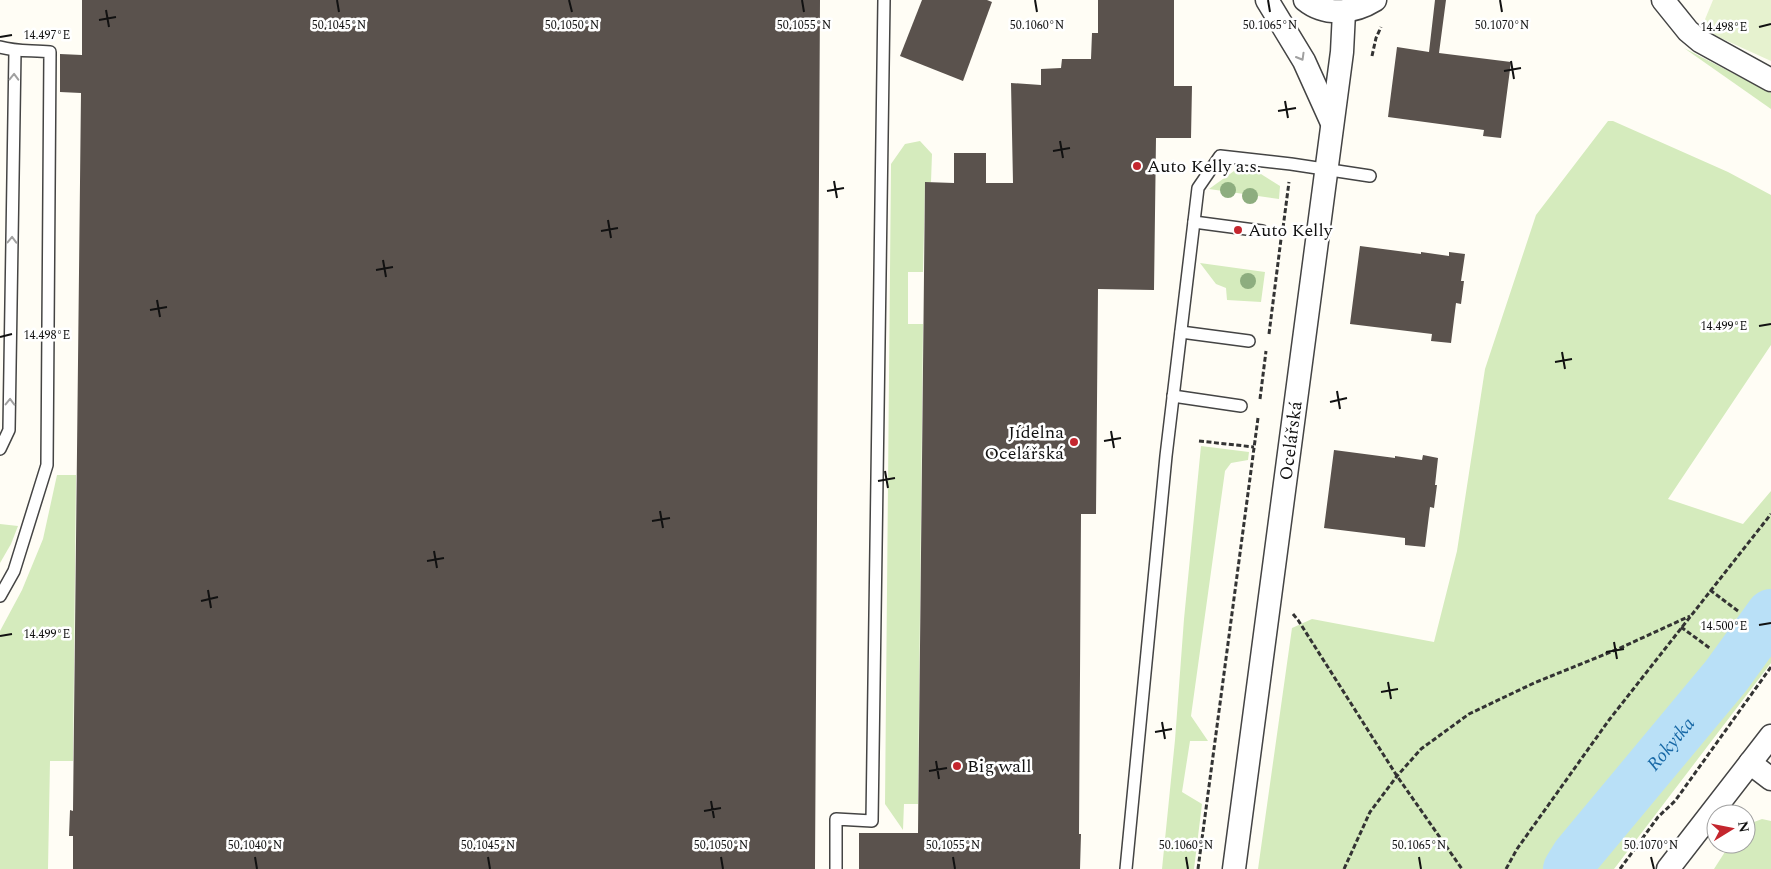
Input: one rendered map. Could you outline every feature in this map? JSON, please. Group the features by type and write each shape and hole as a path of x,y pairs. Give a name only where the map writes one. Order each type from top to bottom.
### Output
{"street":[{"path":"1267,0 1304,61 1332,124"},
{"path":"1305,0 1326,10 1344,12 1363,7 1375,0"},
{"path":"1670,4 1688,31 1700,41 1771,80"},
{"name":"Ocelářská","path":"1234,869 1342,52 1344,12"},
{"path":"1668,869 1771,736"},
{"path":"1750,763 1771,779"}],"lane":[{"path":"836,869 836,819 872,821 884,0"},
{"path":"0,47 15,51 35,50 50,52 47,465 14,571 0,596"},
{"path":"0,448 9,430 15,51"},
{"path":"1126,869 1165,466 1198,188 1220,156 1370,176"},
{"path":"1194,222 1262,232"},
{"path":"1181,332 1250,340"},
{"path":"1173,396 1241,406"}],"path":[{"path":"1268,338 1291,164"},
{"path":"1259,407 1267,348"},
{"path":"1198,869 1258,417"},
{"path":"1199,441 1254,447"},
{"path":"1506,869 1517,848 1609,720 1771,514"},
{"path":"1270,590 1298,620 1397,776 1462,869"},
{"path":"1710,590 1738,611"},
{"path":"1344,869 1370,812 1397,776 1421,749 1469,714 1534,683 1618,649 1690,616"},
{"path":"1681,627 1711,649"},
{"path":"1620,869 1658,817 1675,801 1771,667"}],"green space":[{"path":"1713,0 1771,0 1771,61 1701,29"},
{"path":"1684,48 1771,93 1771,109"},
{"path":"1608,121 1613,121 1728,172 1771,195 1771,345 1668,499 1743,524 1771,491 1771,663 1614,869 1258,869 1292,628 1312,619 1434,642 1457,551 1485,369 1536,215"},
{"path":"920,141 932,154 931,182 925,183 923,272 908,272 908,324 923,324 918,804 904,804 903,830 885,804 891,164 905,144"},
{"path":"1253,169 1280,186 1279,199 1209,189 1234,171"},
{"path":"1200,263 1265,272 1261,302 1227,300 1226,288 1216,284"},
{"path":"1201,446 1249,452 1248,460 1231,463 1225,471 1191,716 1208,741 1190,741 1182,792 1202,804 1194,869 1162,869 1175,740 1184,619"},
{"path":"57,475 76,475 73,761 50,761 48,869 0,869 0,631 22,590 43,539"},
{"path":"0,524 18,526 11,544 0,563"},
{"path":"1762,819 1771,821 1771,869 1714,869 1724,854 1756,854 1756,821"}],"building":[{"path":"82,0 820,0 815,869 73,869 73,836 69,836 70,810 73,811 81,93 60,92 60,54 82,55"},
{"path":"922,0 987,0 992,2 963,81 900,56"},
{"path":"1098,0 1174,0 1174,86 1192,86 1191,138 1156,138 1154,290 1098,289 1096,514 1081,514 1080,869 859,869 859,833 918,833 925,182 954,183 954,153 986,153 986,183 1013,183 1011,83 1041,85 1041,69 1061,68 1062,59 1091,59 1092,33 1098,33"},
{"path":"1435,0 1446,0 1439,53 1511,62 1501,138 1483,136 1484,130 1388,117 1397,47 1429,52"},
{"path":"1360,246 1421,254 1421,252 1449,256 1449,252 1465,254 1461,281 1464,281 1461,304 1456,303 1451,343 1431,341 1432,334 1350,324"},
{"path":"1334,450 1395,458 1395,456 1422,460 1423,455 1438,458 1434,508 1430,507 1425,547 1405,545 1405,538 1324,528"}],"waterway":[{"name":"Rokytka","path":"1568,869 1576,856 1726,676 1771,614"}],"place":[{"name":"Auto Kelly a.s.","path":"1137,166"},
{"name":"Auto Kelly","path":"1238,230"},
{"name":"Jídelna Ocelářská","path":"1074,442"},
{"name":"Big wall","path":"957,766"}]}
